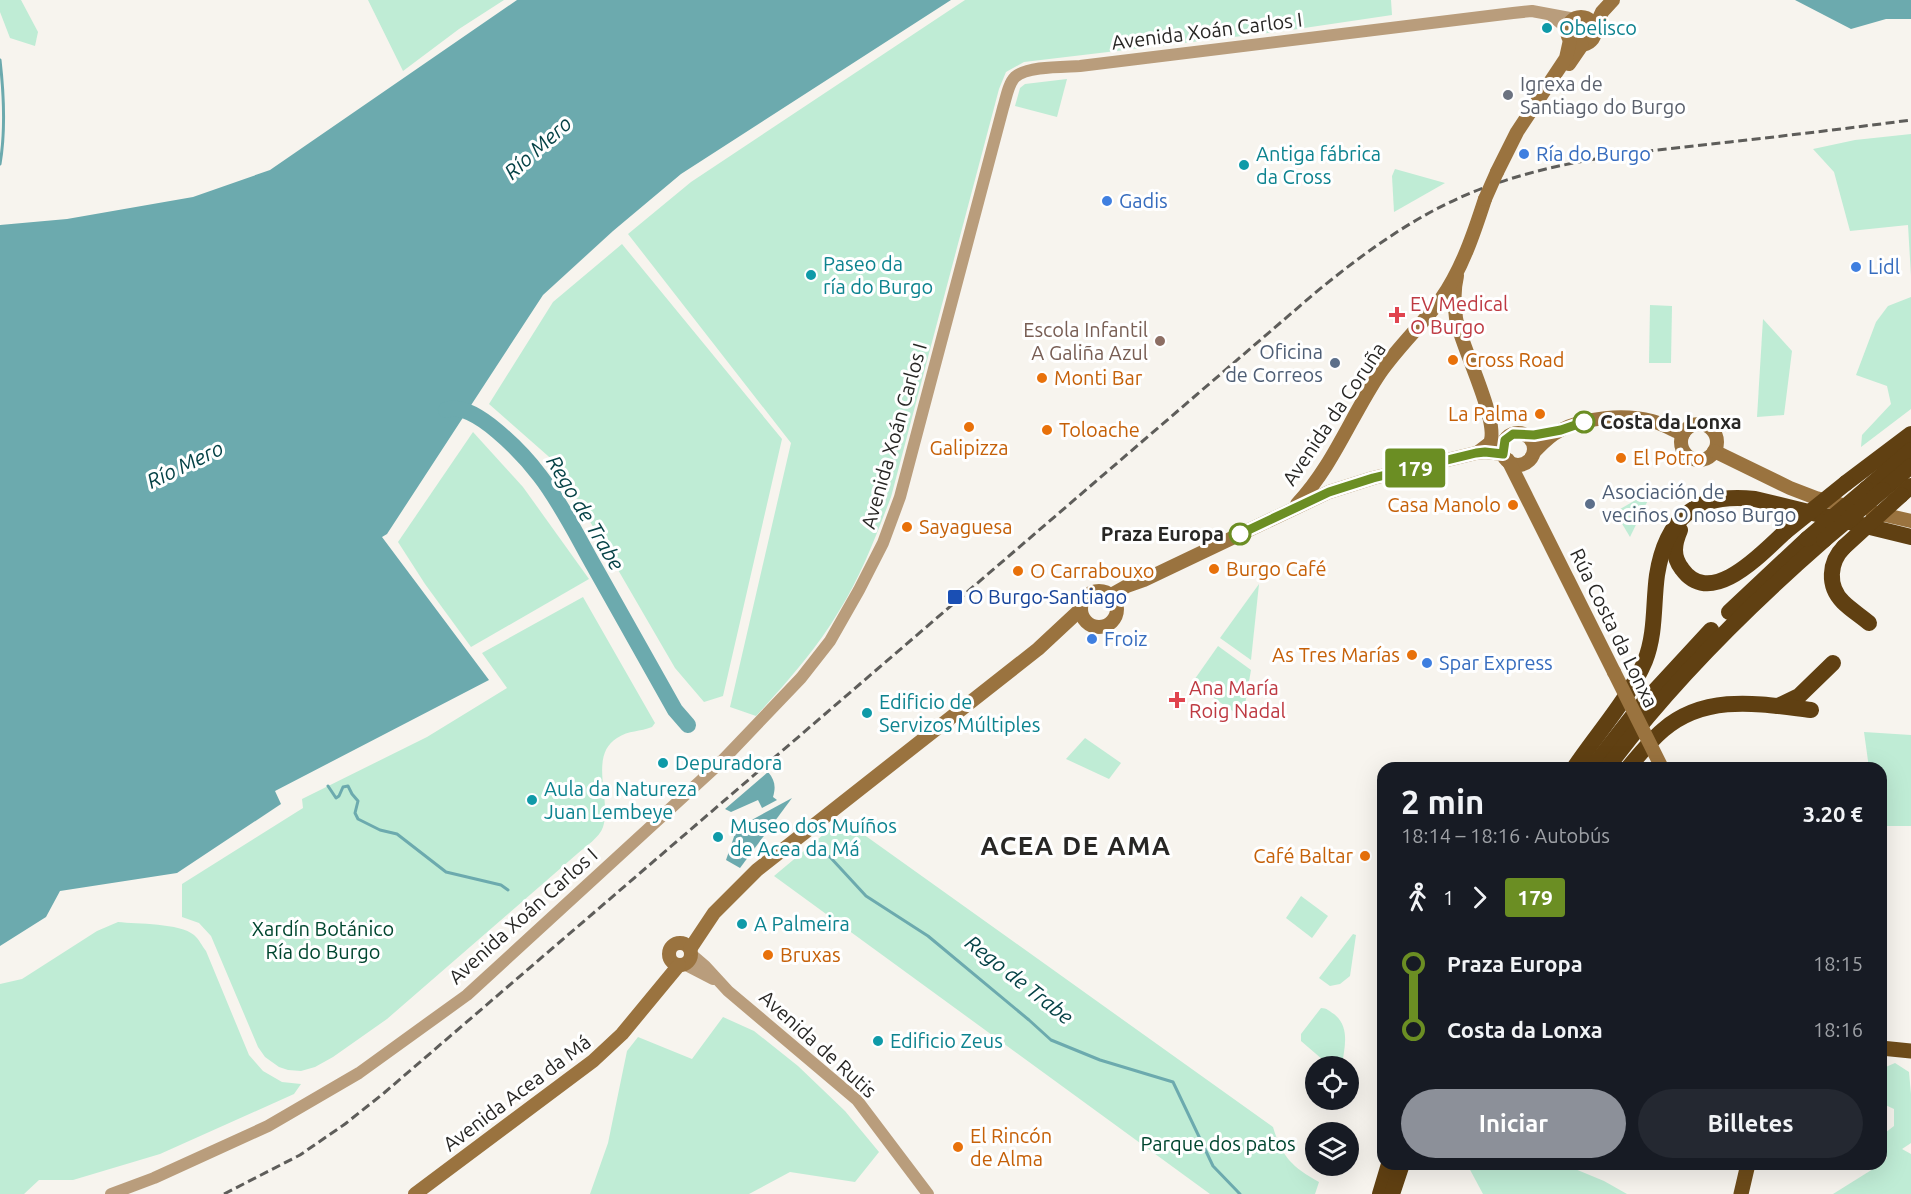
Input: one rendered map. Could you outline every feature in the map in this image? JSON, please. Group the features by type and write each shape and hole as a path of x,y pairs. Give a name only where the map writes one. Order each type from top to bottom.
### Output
{"highway":[{"path":"1911,434 1846,483 1785,532 1739,572 1728,579 1703,582 1693,578 1683,572 1674,551 1681,529 1689,520 1707,510 1729,504 1745,504 1768,509 1911,544"},
{"path":"1597,762 1629,719 1686,654 1749,592 1874,489 1911,450"},
{"path":"1874,489 1911,466"},
{"path":"1869,623 1842,602 1834,586 1832,570 1834,560 1844,547 1906,490"},
{"path":"1578,762 1635,681 1645,660 1653,628 1661,555 1669,533 1688,511 1718,498 1755,499 1911,537"},
{"path":"1612,762 1671,689 1709,648 1777,582 1815,539"},
{"path":"1778,706 1799,696 1833,663"},
{"path":"1634,762 1664,729 1702,709 1740,702 1811,710"},
{"path":"1887,1049 1911,1053"},
{"path":"1887,1054 1911,1053"},
{"path":"1380,1194 1387,1170"},
{"path":"1392,1194 1400,1170"},
{"path":"1734,1194 1738,1170"},
{"path":"1741,1194 1747,1170"}],"main road":[{"name":"Avenida da Coruña","path":"1294,508 1308,493 1334,453 1380,372 1441,298 1458,268 1485,199 1517,132 1566,58 1575,30 1602,0"},
{"path":"1595,27 1590,20 1575,30 1592,40 1602,12 1613,0"},
{"path":"1458,268 1455,283 1456,320 1476,372 1492,439 1486,448 1476,453"},
{"path":"1425,320 1440,311 1451,315 1456,320"},
{"path":"1488,419 1501,432 1528,436 1601,419 1635,417 1655,422 1683,434"},
{"path":"1695,424 1706,426 1715,433 1714,451 1703,459 1692,459 1683,452 1681,446 1683,434 1695,424"},
{"path":"1114,601 1144,580 1329,492 1476,453 1485,452 1506,457 1517,464 1530,457 1561,430"},
{"path":"1506,457 1505,440 1513,434"},
{"path":"1528,436 1533,443 1530,457"},
{"path":"1714,451 1816,498 1911,521"},
{"path":"1334,453 1330,477 1340,484 1352,485"},
{"name":"Rúa Costa da Lonxa","path":"1506,457 1659,762"},
{"name":"Rúa Costa da Lonxa","path":"1530,457 1527,481 1531,505"},
{"path":"1038,649 1079,625 1100,627 1111,623 1116,615 1114,601 1100,590 1089,593 1082,603 1083,618 1090,625"},
{"path":"1038,649 1081,609"},
{"name":"Avenida Acea da Má","path":"415,1194 593,1061 622,1034 714,913 757,870 1038,649"}],"street":[{"name":"Avenida Xoán Carlos I","path":"111,1194 154,1178 268,1126 359,1073 467,995 720,763 801,678 830,640 860,590 883,543 900,497 1003,108 1015,77 1027,71 1513,12 1532,11 1549,14 1575,30"},
{"name":"Avenida de Rutis","path":"682,955 722,984 857,1100 928,1194"}],"green space":[{"path":"0,0 21,0 38,32 35,46 10,38 0,12"},
{"path":"368,0 504,0 459,29 403,71"},
{"path":"965,0 1391,0 1392,15 1284,31 1024,62 1006,72 999,89 891,497 874,541 847,598 821,639 756,716 730,707 791,443 628,234 691,182"},
{"path":"1067,79 1057,117 1015,106 1020,88 1025,84"},
{"path":"1911,134 1911,276 1908,225 1850,231 1834,172 1813,149 1855,140"},
{"path":"1395,169 1445,183 1394,212 1392,176"},
{"path":"622,244 782,439 723,696 704,702 675,668 556,463 489,404 553,302"},
{"path":"1911,297 1911,409 1861,447 1862,435 1891,404 1887,386 1856,375 1876,322 1888,306"},
{"path":"1650,305 1672,306 1671,363 1649,363"},
{"path":"1763,319 1792,351 1784,415 1757,417"},
{"path":"473,432 523,487 589,579 471,647 425,584 398,542"},
{"path":"1653,490 1630,537 1615,512"},
{"path":"1259,584 1251,660 1220,638"},
{"name":"Xardín Botánico Ría do Burgo","path":"583,597 655,723 652,727 621,735 608,746 602,767 605,816 601,831 592,842 387,1019 315,1067 301,1071 279,1067 265,1057 258,1047 211,936 199,923 182,917 182,884 303,808 302,799 427,737 507,688 482,653"},
{"path":"1218,646 1251,670 1244,710 1240,716 1192,683"},
{"path":"1864,732 1911,735 1911,826 1887,826 1887,762 1868,762"},
{"path":"1085,738 1121,763 1109,779 1066,759"},
{"name":"Parque dos patos","path":"842,819 1273,1127 1280,1146 1289,1160 1305,1173 1305,1176 1310,1176 1319,1182 1315,1194 1210,1194 774,876"},
{"path":"1301,896 1328,916 1312,938 1286,918"},
{"path":"118,922 169,926 194,935 206,951 249,1055 263,1071 282,1082 301,1084 294,1094 160,1154 73,1180 39,1180 24,1194 0,1194 0,984 22,979 97,931"},
{"path":"1353,934 1356,935 1350,976 1340,984 1330,986 1319,978"},
{"path":"1321,1008 1326,1009 1334,1014 1343,1026 1345,1032 1343,1056 1318,1056 1301,1041 1301,1034"},
{"path":"723,1017 754,1031 798,1066 845,1111 879,1152 855,1182 790,1172 749,1194 590,1194 608,1143 627,1051 638,1037 692,1059"},
{"path":"1895,1063 1909,1072 1911,1143 1902,1149 1911,1154 1911,1194 1833,1194 1871,1170 1887,1170 1887,1131 1894,1126 1894,1109 1887,1106 1887,1066"},
{"path":"1470,1170 1577,1170 1627,1194 1483,1194"}],"water":[{"name":"Río Mero","path":"517,0 951,0 681,174 613,231 543,295 387,534 382,537 489,680 275,791 281,804 177,873 60,891 46,917 0,946 0,225 67,219 193,197 270,170"},
{"path":"1795,0 1911,0 1911,19 1886,19 1851,29"},
{"path":"768,772 774,784 773,797 777,800 762,808 758,800 731,812 725,809"},
{"path":"792,798 740,868 726,860 737,828"}],"waterway":[{"path":"0,60 4,112 0,164"},
{"name":"Rego de Trabe","path":"446,410 457,409 484,421 511,443 540,476 555,497 675,710 688,725"},
{"path":"328,786 336,798 343,787 348,786 358,801 355,813 358,819 380,830 397,834 446,872 501,885 508,890"},
{"name":"Rego de Trabe","path":"808,848 830,857 866,896 928,936 1051,1040 1100,1060 1173,1082 1213,1166 1240,1194"}],"railway":[{"path":"224,1194 300,1155 384,1093 1315,293 1366,253 1402,229 1439,207 1491,185 1558,166 1627,154 1911,120"}],"bus line":[{"name":"179","path":"1240,534 1329,492 1373,478 1476,453 1503,454 1503,444 1508,436 1513,434 1534,435 1561,430 1584,422"}],"place":[{"name":"Obelisco","path":"1547,28"},
{"name":"Igrexa de Santiago do Burgo","path":"1508,95"},
{"name":"Ría do Burgo","path":"1524,154"},
{"name":"Antiga fábrica da Cross","path":"1244,165"},
{"name":"Gadis","path":"1107,201"},
{"name":"Lidl","path":"1856,267"},
{"name":"Paseo da ría do Burgo","path":"811,275"},
{"name":"EV Medical O Burgo","path":"1397,315"},
{"name":"Escola Infantil A Galiña Azul","path":"1160,341"},
{"name":"Cross Road","path":"1453,360"},
{"name":"Oficina de Correos","path":"1335,363"},
{"name":"Monti Bar","path":"1042,378"},
{"name":"La Palma","path":"1540,414"},
{"name":"Costa da Lonxa","path":"1584,422"},
{"name":"Galipizza","path":"969,427"},
{"name":"Toloache","path":"1047,430"},
{"name":"El Potro","path":"1621,458"},
{"name":"Asociación de veciños O noso Burgo","path":"1590,504"},
{"name":"Casa Manolo","path":"1513,505"},
{"name":"Sayaguesa","path":"907,527"},
{"name":"Praza Europa","path":"1240,534"},
{"name":"Burgo Café","path":"1214,569"},
{"name":"O Carrabouxo","path":"1018,571"},
{"name":"O Burgo-Santiago","path":"955,597"},
{"name":"Froiz","path":"1092,639"},
{"name":"As Tres Marías","path":"1412,655"},
{"name":"Spar Express","path":"1427,663"},
{"name":"Ana María Roig Nadal","path":"1177,700"},
{"name":"Edificio de Servizos Múltiples","path":"867,713"},
{"name":"Depuradora","path":"663,763"},
{"name":"Aula da Natureza Juan Lembeye","path":"532,800"},
{"name":"Museo dos Muíños de Acea da Má","path":"718,837"},
{"name":"Café Baltar","path":"1365,856"},
{"name":"A Palmeira","path":"742,924"},
{"name":"Bruxas","path":"768,955"},
{"name":"Edificio Zeus","path":"878,1041"},
{"name":"El Rincón de Alma","path":"958,1147"}],"district":[{"name":"ACEA DE AMA","path":"1076,846"}]}
